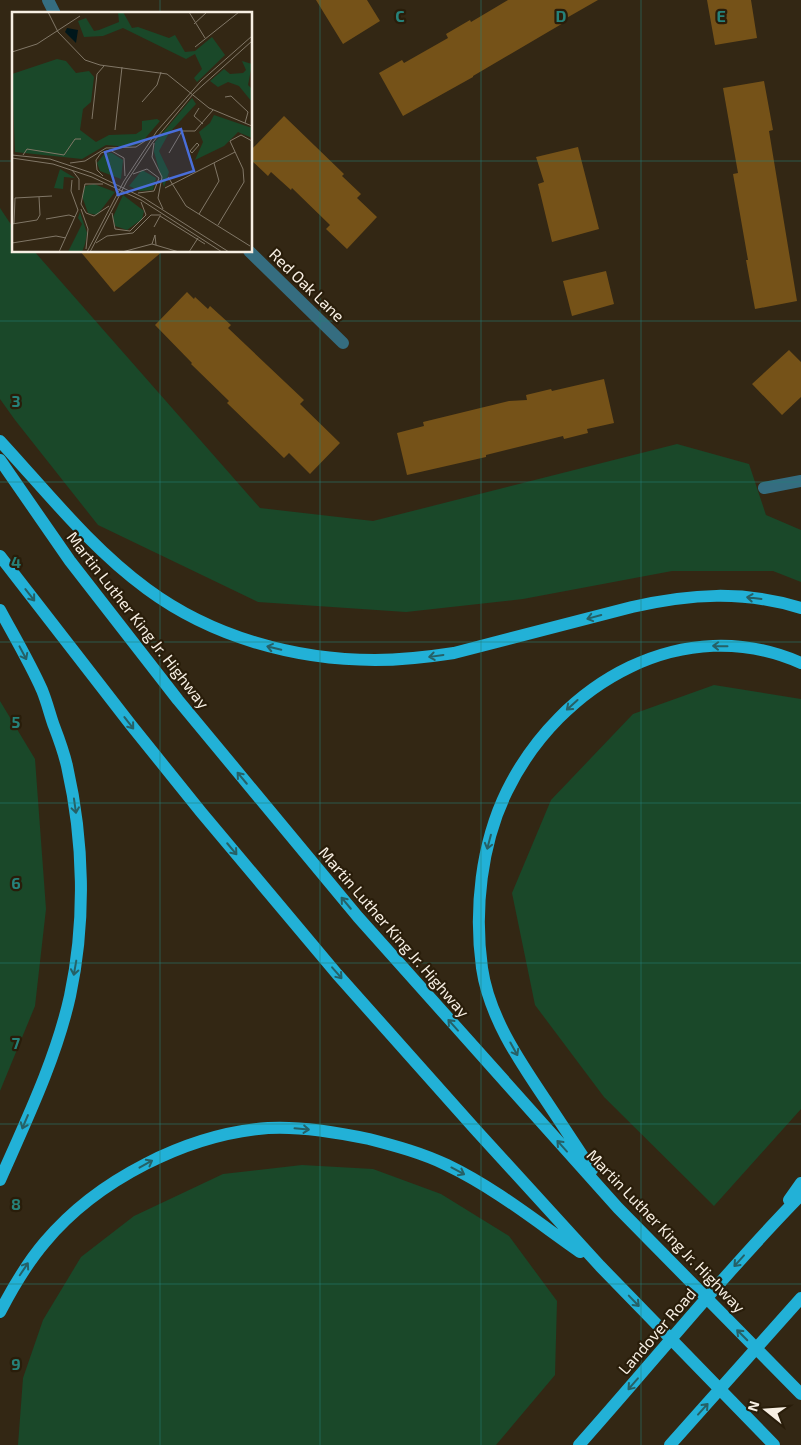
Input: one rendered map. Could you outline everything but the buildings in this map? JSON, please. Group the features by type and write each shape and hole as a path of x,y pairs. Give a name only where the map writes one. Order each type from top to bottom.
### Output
{"main road":[{"path":"0,441 88,537 146,589 203,623 262,645 293,652 352,660 436,656 481,647 659,601 684,597 734,595 781,602 801,608"},
{"name":"Martin Luther King Jr. Highway","path":"0,460 70,561 178,700 358,917 618,1208 801,1394"},
{"path":"0,556 201,812 337,974 600,1266 774,1445"},
{"path":"0,610 43,691 67,764 79,840 81,882 77,960 70,997 46,1073 0,1180"},
{"path":"618,1208 532,1081 500,1024 489,998 482,970 479,939 479,905 488,848 495,821 507,791 542,736 586,694 634,664 682,649 707,646 734,646 760,650 801,663"},
{"path":"0,1312 10,1291 44,1242 67,1218 93,1197 149,1162 176,1149 238,1132 268,1128 296,1128 354,1136 417,1153 446,1165 476,1180 600,1266"},
{"path":"772,1225 801,1183"},
{"name":"Landover Road","path":"579,1445 772,1225 801,1195"},
{"path":"670,1445 801,1298"},
{"path":"573,1445 600,1421"}],"street":[{"path":"48,0 54,12"},
{"name":"Red Oak Lane","path":"250,252 343,342"},
{"path":"764,488 801,482"}],"green space":[{"path":"0,208 12,226 12,252 35,252 260,508 373,521 677,444 749,464 766,515 801,530 801,582 773,571 672,571 523,599 406,612 258,602 98,525 0,399"},
{"path":"714,685 801,699 801,1109 714,1206 604,1097 535,1005 512,893 551,800 633,714"},
{"path":"0,701 35,759 46,909 35,1006 0,1091"},
{"path":"302,1165 373,1169 441,1194 509,1236 557,1301 555,1375 496,1445 18,1445 23,1378 43,1320 81,1257 134,1216 223,1174"}]}
